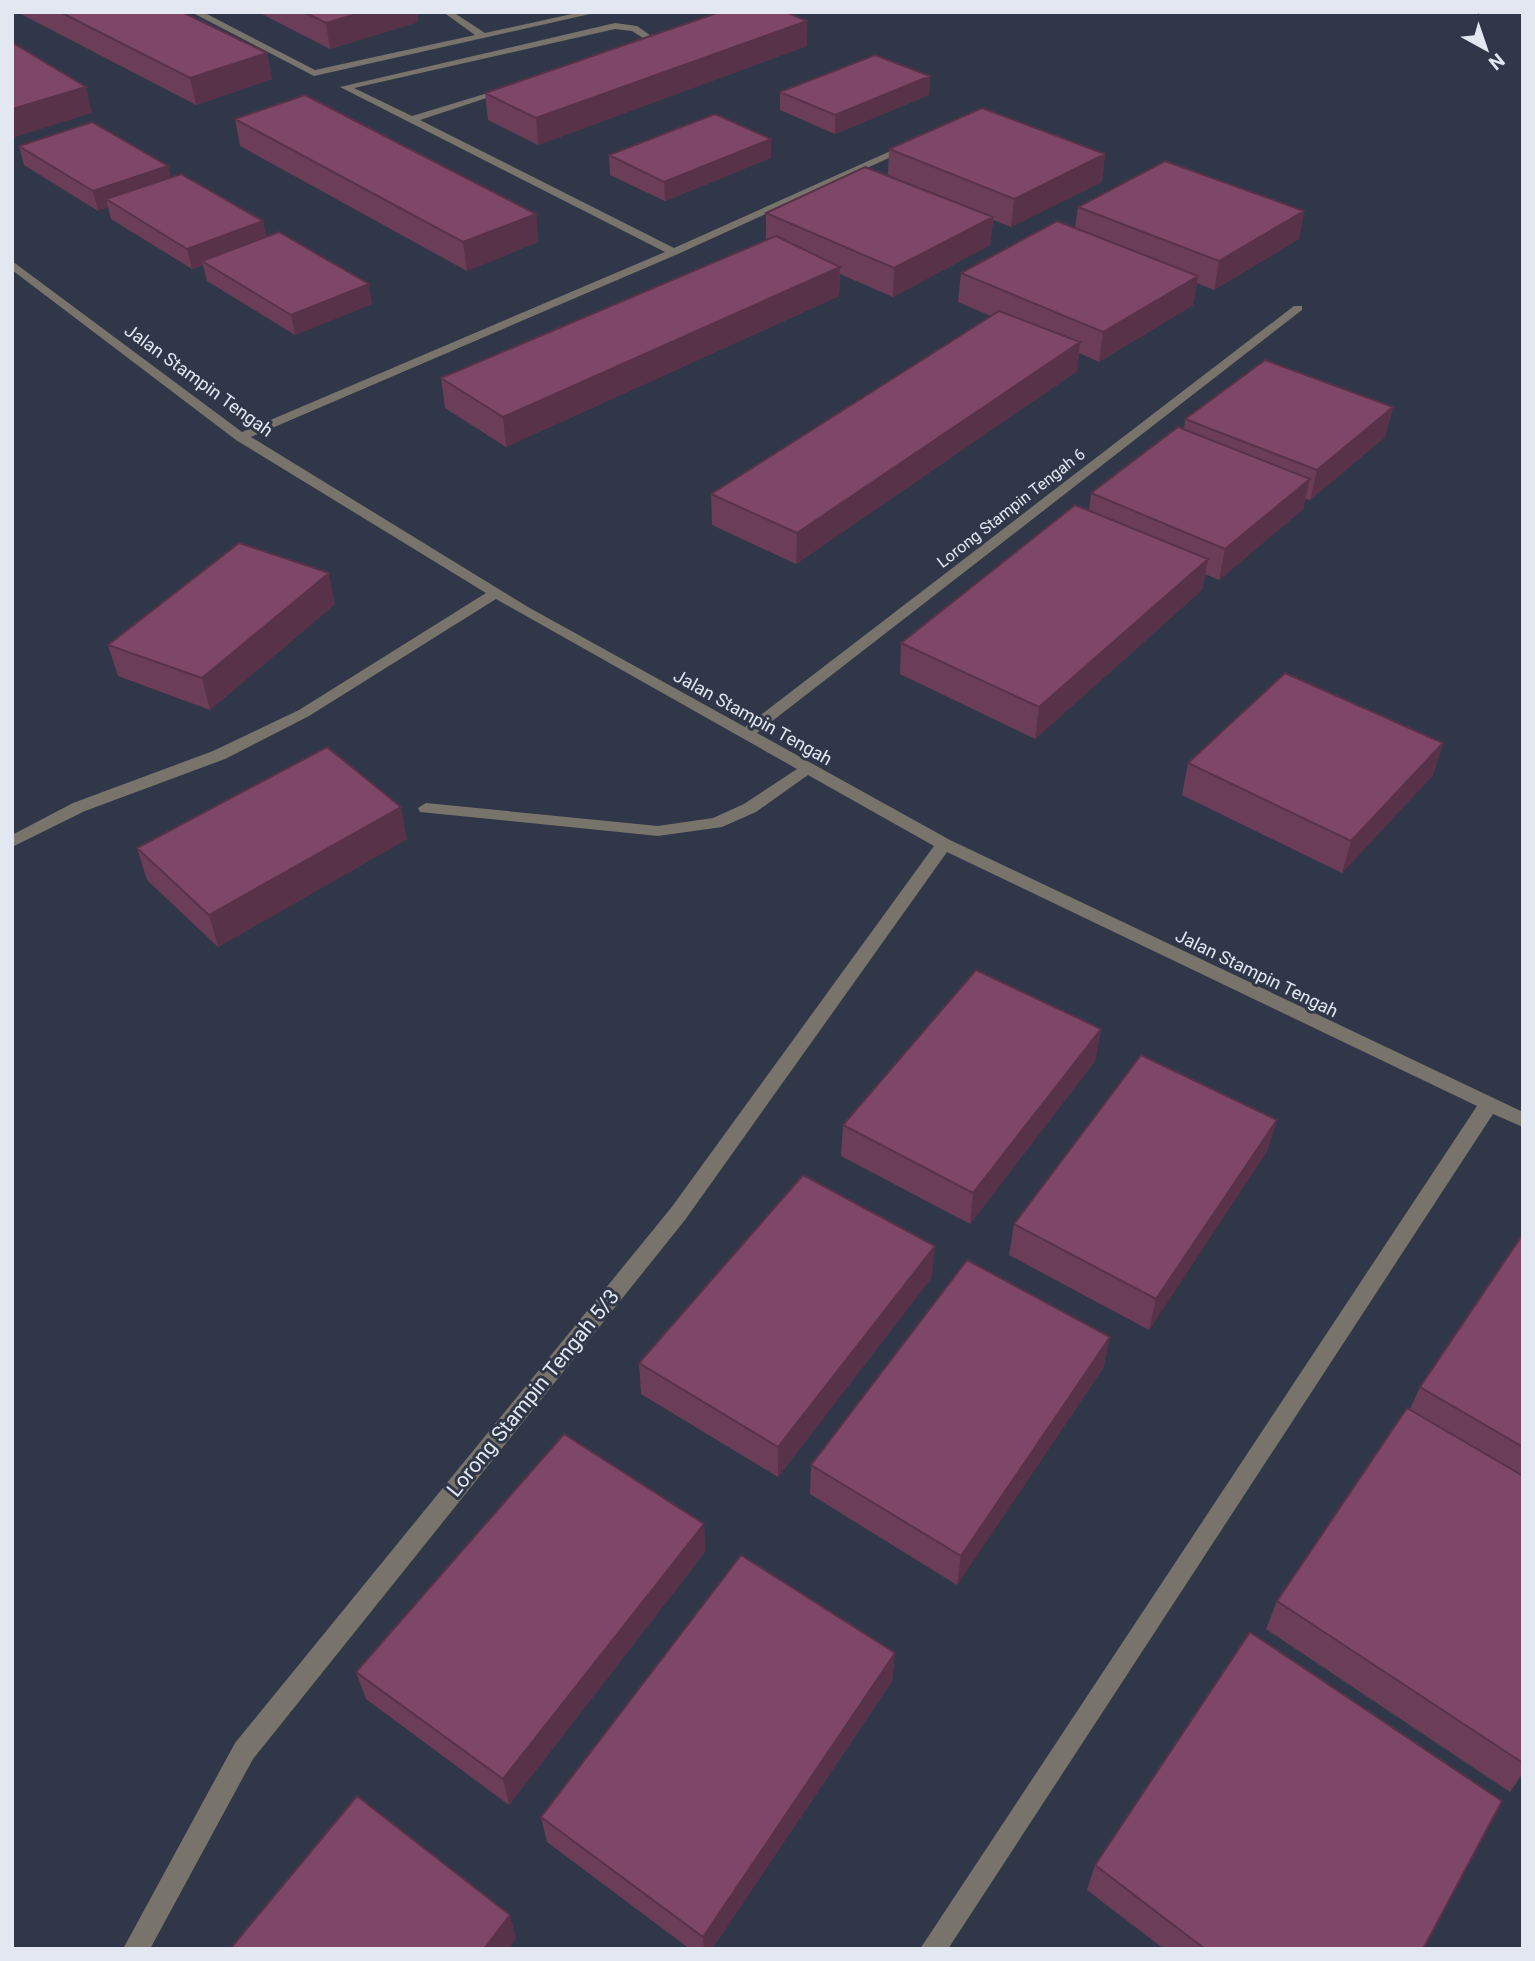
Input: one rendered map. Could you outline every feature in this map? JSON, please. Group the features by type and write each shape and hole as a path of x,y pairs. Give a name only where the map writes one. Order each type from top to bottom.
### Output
{"street":[{"path":"195,12 314,73 595,12"},
{"path":"447,12 484,37"},
{"path":"622,51 649,38 634,28 602,28 345,88 674,252"},
{"path":"411,120 517,86"},
{"path":"241,438 674,252 915,144"},
{"name":"Jalan Stampin Tengah","path":"12,264 241,438 496,593 745,735 944,844 1523,1120"},
{"name":"Lorong Stampin Tengah 6","path":"745,735 1298,308"},
{"path":"12,842 79,807 219,755 304,713 496,593"},
{"path":"426,808 658,831 716,823 750,808 807,769"},
{"name":"Lorong Stampin Tengah 5/3","path":"136,1949 244,1751 678,1214 944,844"},
{"path":"933,1949 1489,1104"}],"building":[{"path":"60,12 182,12 267,53 190,78"},
{"path":"304,12 363,12 326,23"},
{"path":"720,12 786,12 807,21 536,118 485,93"},
{"path":"13,43 86,87 12,109"},
{"path":"875,55 930,76 835,115 780,92"},
{"path":"305,95 536,214 463,242 235,119"},
{"path":"982,108 1105,154 1014,199 889,149"},
{"path":"715,114 771,139 664,182 609,155"},
{"path":"92,122 168,166 93,191 19,146"},
{"path":"1165,161 1304,211 1219,261 1078,207"},
{"path":"865,167 993,217 894,268 766,213"},
{"path":"181,174 263,221 187,249 106,199"},
{"path":"1057,221 1198,276 1103,332 961,273"},
{"path":"279,232 369,284 291,315 202,261"},
{"path":"776,236 840,267 503,417 441,378"},
{"path":"999,311 1080,342 797,533 711,494"},
{"path":"1265,360 1393,407 1317,470 1185,419"},
{"path":"1178,427 1310,479 1225,549 1091,493"},
{"path":"1075,505 1208,559 1039,707 901,643"},
{"path":"239,543 329,573 202,678 108,645"},
{"path":"1285,673 1443,743 1351,841 1188,763"},
{"path":"327,747 401,807 209,915 137,848"},
{"path":"976,970 1101,1029 973,1193 843,1125"},
{"path":"1141,1055 1277,1120 1156,1299 1014,1224"},
{"path":"803,1175 935,1246 778,1447 639,1363"},
{"path":"1523,1234 1523,1447 1420,1387"},
{"path":"967,1260 1110,1337 961,1556 811,1465"},
{"path":"1407,1408 1523,1476 1523,1763 1277,1601"},
{"path":"564,1434 704,1524 503,1779 356,1672"},
{"path":"741,1555 895,1653 703,1937 541,1817"},
{"path":"1250,1632 1502,1801 1423,1949 1205,1949 1095,1865"},
{"path":"357,1796 510,1915 484,1949 230,1949"}]}
